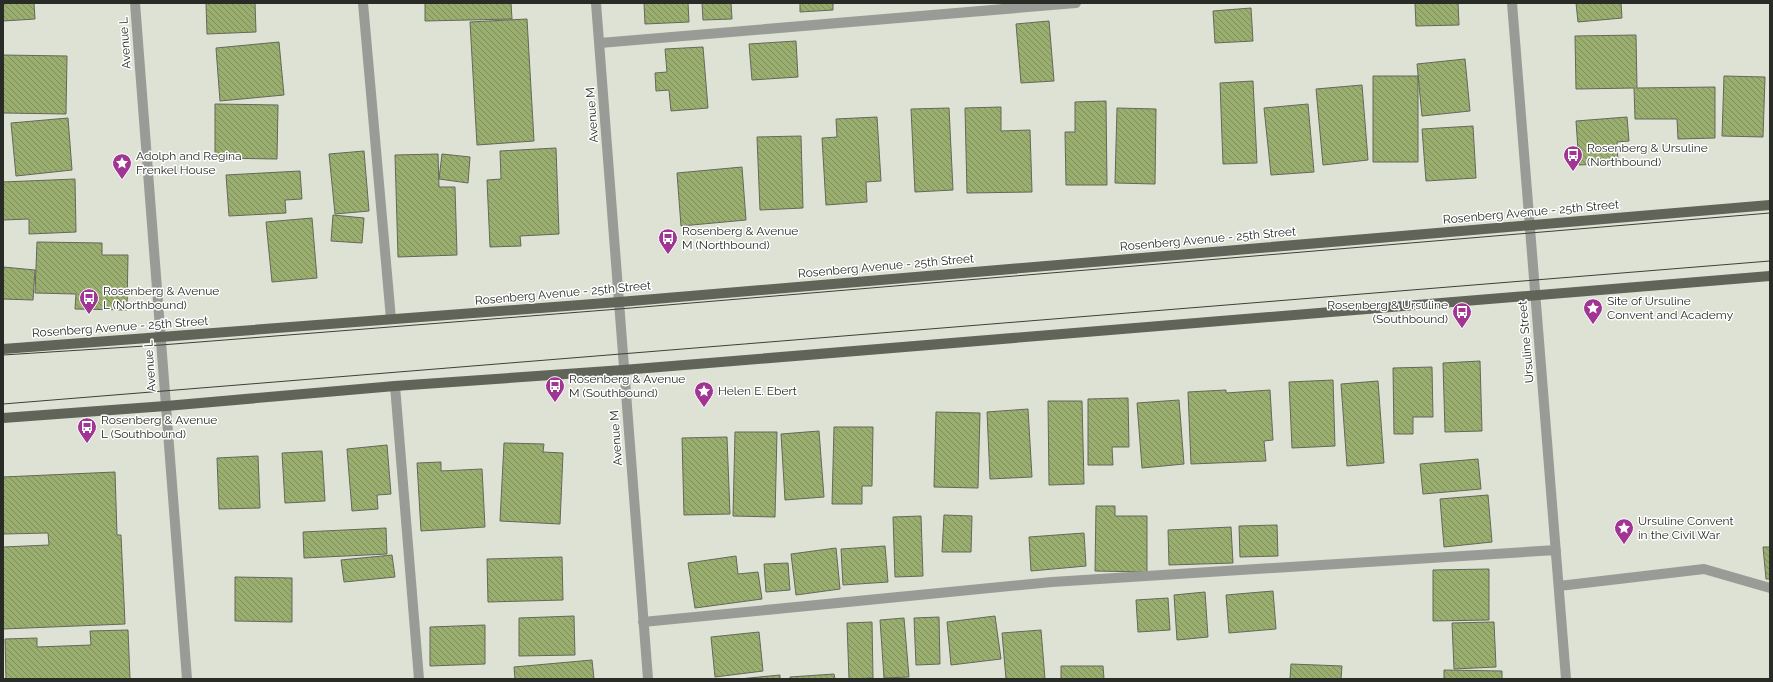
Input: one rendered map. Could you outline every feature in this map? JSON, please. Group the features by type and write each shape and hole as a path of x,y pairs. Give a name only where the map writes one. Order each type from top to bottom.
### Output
{"main road":[{"name":"Rosenberg Avenue - 25th Street","path":"3,349 619,302 1770,205"},
{"path":"3,418 166,406 394,386 623,370 1770,276"}],"street":[{"name":"Avenue L","path":"135,3 187,679"},
{"path":"363,3 391,319"},
{"name":"Avenue M","path":"596,3 623,370 648,679"},
{"path":"600,43 1076,3"},
{"name":"Ursuline Street","path":"1512,3 1566,679"},
{"path":"394,386 419,679"},
{"path":"643,622 1052,582 1556,550"},
{"path":"1559,586 1704,569 1770,588"}],"building":[{"path":"3,3 34,3 35,19 3,21"},
{"path":"206,3 255,3 256,32 207,34"},
{"path":"425,3 511,3 512,19 425,21"},
{"path":"644,3 688,3 689,22 645,24"},
{"path":"702,3 731,3 732,19 703,20"},
{"path":"800,3 833,3 833,10 800,12"},
{"path":"1415,3 1458,3 1459,25 1416,26"},
{"path":"1576,3 1621,3 1622,18 1578,22"},
{"path":"1251,8 1253,41 1215,43 1213,11"},
{"path":"527,19 534,141 477,145 470,22"},
{"path":"1049,21 1054,81 1021,83 1016,24"},
{"path":"1636,35 1637,88 1715,87 1715,138 1678,139 1677,119 1635,119 1634,88 1576,89 1575,36"},
{"path":"796,41 798,77 752,80 749,44"},
{"path":"279,42 284,95 220,101 216,48"},
{"path":"703,47 708,108 671,111 669,90 656,91 655,73 667,72 665,49"},
{"path":"3,55 67,56 66,114 3,113"},
{"path":"1465,59 1470,111 1422,116 1417,64"},
{"path":"1373,76 1418,76 1418,162 1373,162"},
{"path":"1724,76 1765,77 1763,137 1722,136"},
{"path":"1253,81 1257,163 1223,164 1220,83"},
{"path":"1362,85 1368,160 1323,165 1316,89"},
{"path":"1106,101 1107,185 1066,185 1065,132 1075,132 1075,102"},
{"path":"215,104 278,105 277,159 215,158"},
{"path":"1308,104 1314,172 1271,175 1264,108"},
{"path":"1001,107 1001,131 1030,130 1032,192 967,193 965,108"},
{"path":"949,108 953,190 915,192 911,109"},
{"path":"1117,108 1156,109 1155,184 1115,183"},
{"path":"877,117 881,181 866,182 867,202 826,205 822,138 837,137 836,119"},
{"path":"1627,117 1629,141 1617,142 1618,163 1579,165 1576,121"},
{"path":"68,118 72,170 16,176 11,123"},
{"path":"1473,126 1476,178 1426,181 1422,129"},
{"path":"801,136 803,208 760,210 757,137"},
{"path":"556,148 559,234 520,236 521,246 490,247 487,180 501,179 500,151"},
{"path":"364,151 369,211 335,214 329,154"},
{"path":"438,154 439,187 455,187 457,255 398,257 395,155"},
{"path":"442,154 470,157 468,183 439,179"},
{"path":"742,167 746,220 681,226 677,173"},
{"path":"300,171 302,199 285,200 286,213 229,216 226,175"},
{"path":"75,179 76,232 29,234 29,219 3,220 3,182"},
{"path":"333,215 364,218 362,243 331,241"},
{"path":"312,218 317,278 272,282 266,222"},
{"path":"37,242 102,243 102,255 128,255 127,310 75,309 76,294 35,293"},
{"path":"3,267 35,270 33,300 3,299"},
{"path":"1480,361 1482,431 1445,432 1443,363"},
{"path":"1432,367 1433,417 1413,417 1413,434 1394,434 1393,368"},
{"path":"1333,380 1335,446 1292,448 1289,382"},
{"path":"1378,381 1384,463 1347,466 1341,384"},
{"path":"1226,390 1226,393 1270,390 1273,440 1264,441 1266,461 1191,464 1188,392"},
{"path":"1128,398 1129,447 1112,447 1113,465 1088,465 1088,399"},
{"path":"1179,400 1184,464 1142,468 1137,403"},
{"path":"1048,401 1082,401 1084,484 1049,485"},
{"path":"1028,409 1032,477 990,479 987,412"},
{"path":"936,412 980,413 978,488 934,487"},
{"path":"834,427 873,427 872,486 862,486 862,504 832,504"},
{"path":"819,431 824,497 785,500 781,434"},
{"path":"735,432 777,432 775,517 733,516"},
{"path":"727,437 730,514 684,515 682,438"},
{"path":"504,443 544,444 543,452 563,453 560,524 500,521"},
{"path":"387,445 391,494 377,495 378,509 352,511 347,449"},
{"path":"322,451 325,501 285,503 282,453"},
{"path":"258,456 260,508 219,509 217,458"},
{"path":"1478,459 1481,489 1423,494 1420,464"},
{"path":"441,462 441,471 482,469 485,527 421,531 417,463"},
{"path":"115,472 117,535 121,535 125,624 3,629 3,547 49,545 48,533 3,534 3,477"},
{"path":"1488,495 1492,542 1444,547 1440,499"},
{"path":"1096,506 1115,506 1115,516 1147,516 1147,572 1095,571"},
{"path":"944,515 972,516 971,552 942,552"},
{"path":"921,516 923,576 895,577 893,517"},
{"path":"1277,525 1278,556 1240,557 1239,526"},
{"path":"1231,527 1233,563 1169,565 1168,530"},
{"path":"386,528 387,554 304,558 303,532"},
{"path":"1084,533 1086,566 1031,571 1029,537"},
{"path":"885,546 888,582 843,585 841,549"},
{"path":"1763,547 1770,547 1770,579 1766,579"},
{"path":"836,548 840,589 796,595 791,554"},
{"path":"392,555 395,577 344,582 341,560"},
{"path":"736,556 738,574 758,572 762,599 695,608 688,563"},
{"path":"562,557 563,600 488,602 487,559"},
{"path":"788,563 790,590 766,592 764,564"},
{"path":"1489,569 1489,620 1433,621 1433,570"},
{"path":"235,577 292,578 292,622 235,621"},
{"path":"1273,591 1276,629 1229,633 1226,595"},
{"path":"1205,592 1208,637 1177,640 1174,595"},
{"path":"1168,598 1170,630 1138,632 1136,600"},
{"path":"574,616 575,655 519,656 519,618"},
{"path":"995,616 1001,659 951,665 947,622"},
{"path":"939,617 940,664 916,665 914,618"},
{"path":"904,618 909,677 884,678 880,620"},
{"path":"872,622 873,678 849,679 847,623"},
{"path":"1494,622 1496,667 1454,669 1452,623"},
{"path":"485,625 485,664 430,666 430,627"},
{"path":"128,630 130,679 6,679 5,639 37,638 37,647 91,645 90,631"},
{"path":"1041,630 1045,679 1006,679 1002,633"},
{"path":"759,632 763,671 715,677 711,637"},
{"path":"592,660 594,679 515,679 514,667"},
{"path":"1291,664 1342,666 1341,679 1290,679"},
{"path":"1061,666 1103,666 1104,679 1061,679"},
{"path":"1444,670 1502,671 1502,679 1444,679"},
{"path":"834,674 835,679 790,679 790,677"},
{"path":"780,675 780,679 739,679"}],"tram line":[{"path":"3,355 161,345 619,309 1770,213"},
{"path":"3,404 1770,261"}],"place":[{"name":"Rosenberg & Ursuline (Northbound)","path":"1573,172"},
{"name":"Adolph and Regina Frenkel House","path":"122,180"},
{"name":"Rosenberg & Avenue M (Northbound)","path":"668,255"},
{"name":"Rosenberg & Avenue L (Northbound)","path":"89,315"},
{"name":"Site of Ursuline Convent and Academy","path":"1593,325"},
{"name":"Rosenberg & Ursuline (Southbound)","path":"1462,329"},
{"name":"Rosenberg & Avenue M (Southbound)","path":"555,403"},
{"name":"Helen E. Ebert","path":"704,408"},
{"name":"Rosenberg & Avenue L (Southbound)","path":"87,444"},
{"name":"Ursuline Convent in the Civil War","path":"1624,545"}]}
